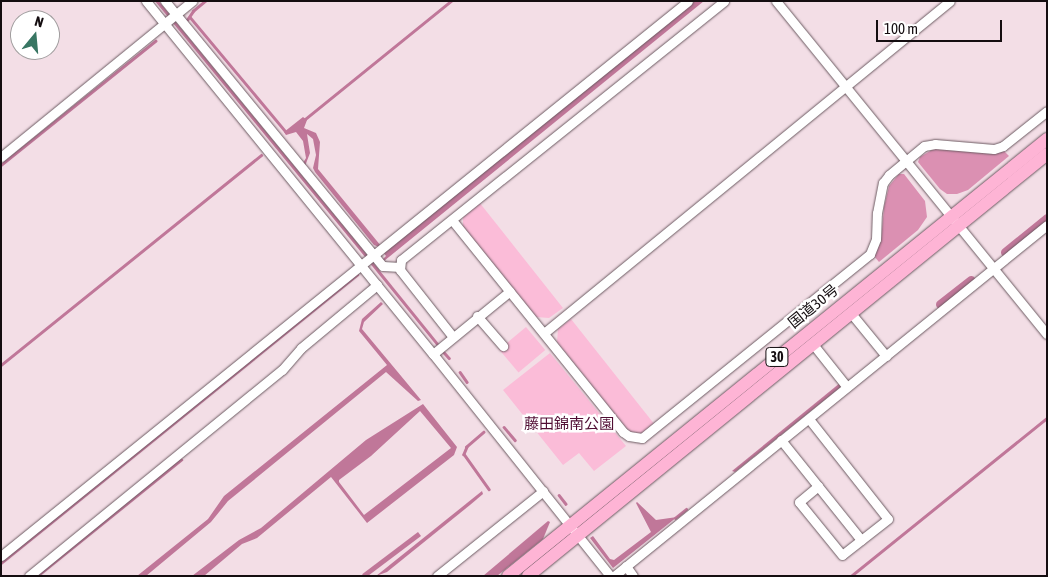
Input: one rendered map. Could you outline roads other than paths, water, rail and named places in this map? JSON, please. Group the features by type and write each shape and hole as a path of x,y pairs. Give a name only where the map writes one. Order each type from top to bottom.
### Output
{"highway":[{"name":"国道30号","path":"528,576 850,312 1047,139"},
{"name":"国道30号","path":"508,576 954,222 1047,154"}],"street":[{"path":"146,1 170,19 368,260 383,266 400,267"},
{"path":"165,1 170,19 368,260 377,285 437,350 543,491 610,576"},
{"path":"1,157 192,1"},
{"path":"1,556 688,1"},
{"path":"453,337 400,270 401,260 724,1"},
{"path":"776,1 1047,334"},
{"path":"544,334 950,1"},
{"path":"452,220 623,432 628,436 642,438 870,254 876,239 877,213 883,183 889,175 924,146 935,144 994,149 1003,146 1047,111"},
{"path":"614,576 809,419 883,353 1047,225"},
{"path":"29,576 282,370 301,348 377,285"},
{"path":"437,350 510,291"},
{"path":"850,312 883,353"},
{"path":"477,316 503,346"},
{"path":"812,343 847,387"},
{"path":"809,419 888,519 842,555 799,502 818,486"},
{"path":"781,440 861,540"},
{"path":"437,576 543,491"},
{"path":"626,566 633,576"}],"waterway":[{"path":"157,1 367,257"},
{"path":"187,20 193,11 205,1"},
{"path":"304,120 451,1"},
{"path":"190,17 286,132"},
{"path":"1,165 155,41"},
{"path":"1,365 261,155"},
{"path":"1005,252 1047,218"},
{"path":"1,563 357,275"},
{"path":"940,304 971,280"},
{"path":"441,349 449,358"},
{"path":"460,372 467,382"},
{"path":"851,576 1047,418"},
{"path":"504,427 515,440"},
{"path":"484,432 467,447 464,454 489,489"},
{"path":"37,576 181,460"},
{"path":"559,495 566,504"},
{"path":"675,518 686,509"}],"park label":[{"name":"藤田錦南公園","path":"569,424"}]}
